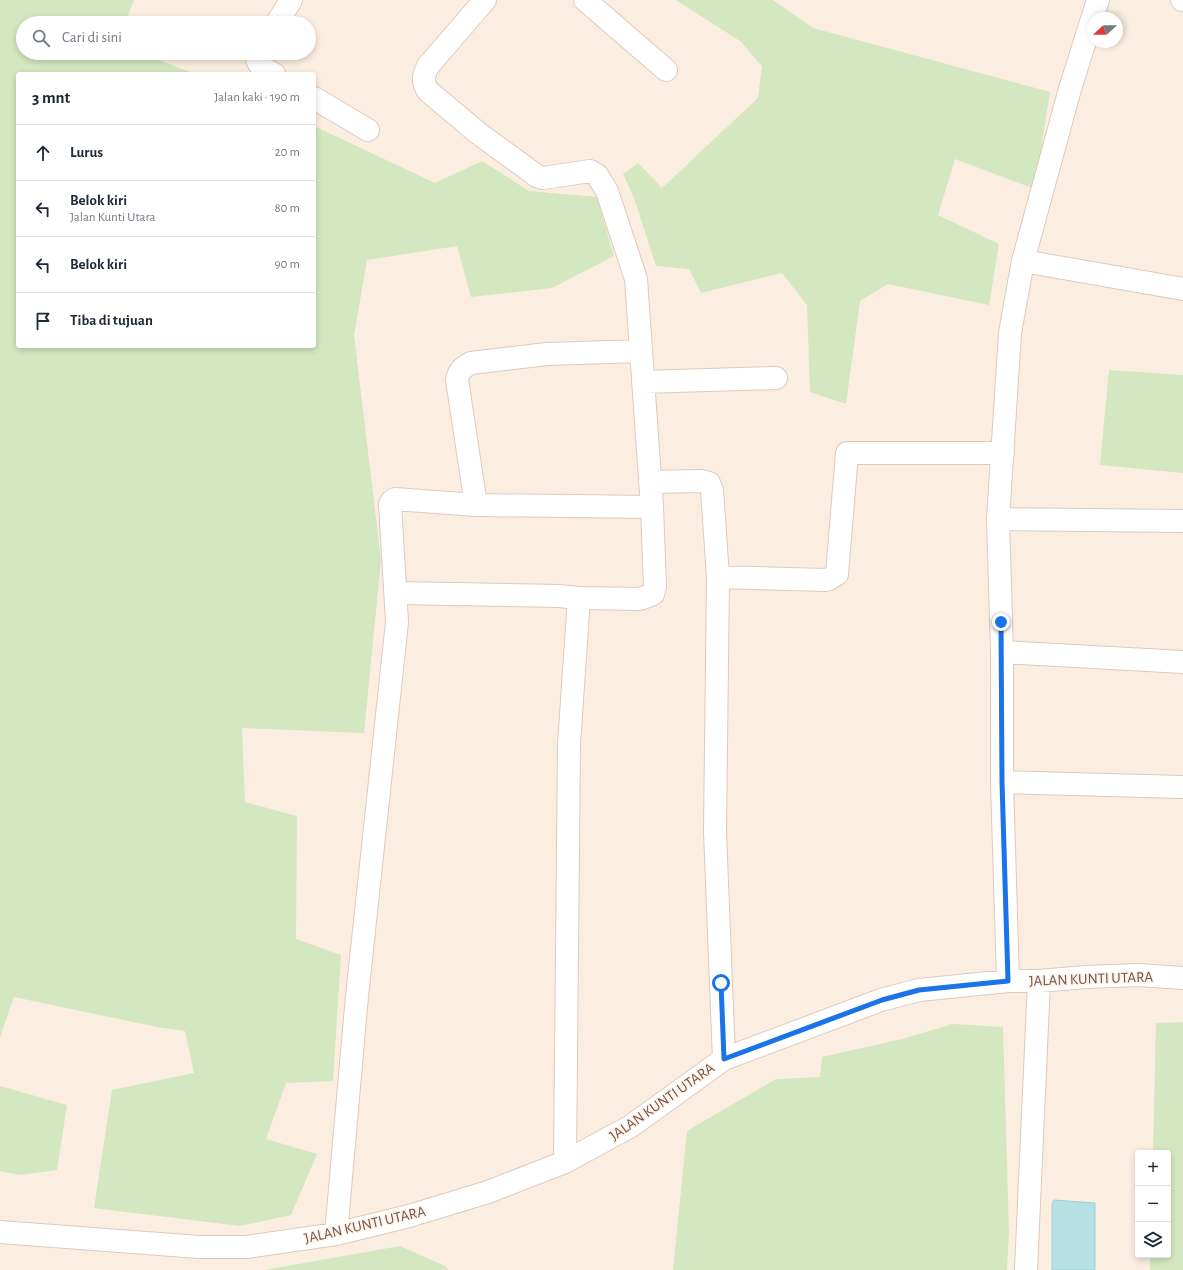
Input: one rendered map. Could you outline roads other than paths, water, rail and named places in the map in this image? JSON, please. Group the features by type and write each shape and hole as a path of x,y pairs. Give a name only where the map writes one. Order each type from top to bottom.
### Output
{"street":[{"path":"281,16 291,0"},
{"path":"396,593 640,599 653,594 655,587 652,507 638,302 632,266 607,191 597,175 588,171 543,178 537,176 478,133 428,91 424,83 425,72 428,66 485,0"},
{"path":"1008,981 1002,782 1002,652 998,520 1010,333 1023,261 1068,96 1098,0"},
{"path":"597,3 666,70"},
{"path":"257,60 258,63 271,72"},
{"path":"316,99 368,130"},
{"path":"1023,261 1183,290"},
{"path":"476,505 457,380 459,372 462,368 471,363 547,354 641,351"},
{"path":"643,382 776,378"},
{"path":"718,577 825,580 837,574 847,453 1003,453"},
{"path":"650,482 702,481 711,484 718,577 715,832 724,1059"},
{"path":"336,1234 357,996 397,622 390,504 392,500 395,499 476,505 652,507"},
{"path":"998,520 1183,521"},
{"path":"565,1162 570,744 579,598"},
{"path":"1002,652 1183,662"},
{"path":"1002,782 1183,787"},
{"name":"JALAN KUNTI UTARA","path":"0,1232 199,1247 246,1247 336,1234 409,1216 488,1192 565,1162 631,1126 724,1059 882,1000 926,989 1008,981 1039,981 1138,975 1183,978"},
{"path":"1026,1270 1039,981"}],"water":[{"path":"1054,1200 1095,1203 1095,1270 1052,1270 1052,1204"}]}
